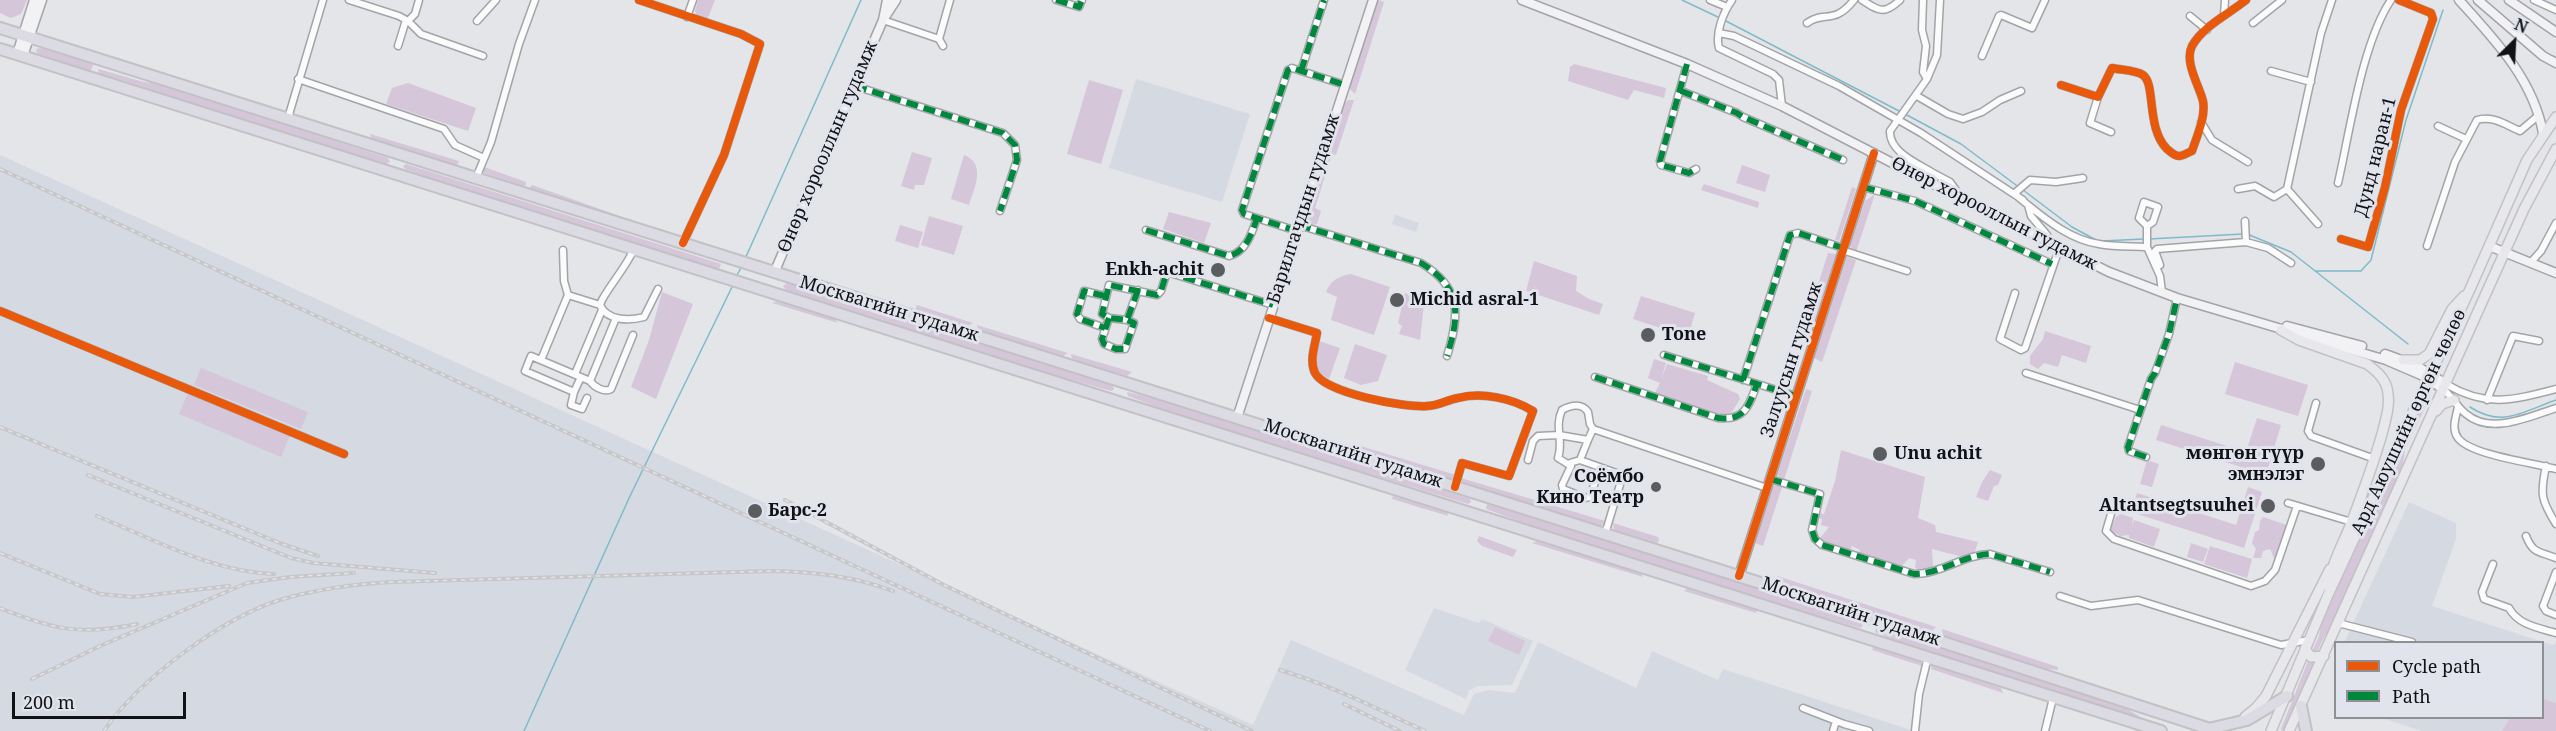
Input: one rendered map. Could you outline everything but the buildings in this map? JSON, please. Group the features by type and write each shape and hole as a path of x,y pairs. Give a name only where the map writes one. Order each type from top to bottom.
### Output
{"highway":[{"name":"Москвагийн гудамж","path":"0,28 1872,618 2212,730"},
{"name":"Москвагийн гудамж","path":"0,49 2161,731"},
{"path":"101,82 97,79 95,70 101,63 107,62"},
{"path":"393,174 399,154"},
{"path":"1119,401 1124,382"},
{"path":"1474,513 1481,495"},
{"path":"1866,637 1872,618"},
{"path":"2212,730 2236,724 2259,714 2287,696"},
{"path":"2135,705 2143,714 2136,723"},
{"path":"2301,706 2306,731"}],"main road":[{"path":"20,55 34,0"},
{"path":"25,36 42,0"},
{"name":"Өнөр хорооллын гудамж","path":"883,20 887,0"},
{"name":"Өнөр хорооллын гудамж","path":"769,271 883,20 896,0"},
{"name":"Барилгачдын гудамж","path":"1237,418 1373,0"},
{"name":"Өнөр хорооллын гудамж","path":"1522,0 1687,64 1782,106 2109,272 2177,298 2278,328"},
{"path":"2459,0 2521,74 2540,115 2543,134"},
{"path":"2478,0 2535,50 2556,63"},
{"path":"2508,0 2556,32"},
{"name":"Ард Аюушийн өргөн чөлөө","path":"2271,731 2356,523 2430,377 2527,160 2556,117"},
{"name":"Ард Аюушийн өргөн чөлөө","path":"2289,731 2505,252 2543,170 2556,149"},
{"name":"Залуусын гудамж","path":"1739,576 1874,153"},
{"path":"2489,246 2556,273"},
{"path":"2403,360 2420,360 2429,354 2452,309 2471,287"},
{"path":"2278,328 2284,326 2302,329 2403,360 2444,387"},
{"path":"2278,328 2386,360 2430,377"},
{"path":"2236,724 2262,702 2286,647 2356,523 2389,400 2382,378 2367,364 2299,340 2278,328"},
{"path":"2429,420 2442,404 2456,403"},
{"path":"2328,595 2333,564"},
{"path":"2307,644 2311,657 2324,656"}],"street":[{"path":"288,118 323,0"},
{"path":"349,0 407,20 421,34 483,56"},
{"path":"398,46 407,20 415,14 419,0"},
{"path":"477,21 496,0"},
{"path":"476,178 491,142 519,44 535,0"},
{"path":"639,0 741,34 757,40 760,44 724,155 683,243"},
{"path":"687,16 693,0"},
{"path":"883,20 941,42 950,0"},
{"path":"1056,0 1079,7 1082,0"},
{"path":"1301,71 1324,0"},
{"path":"1710,0 1727,7"},
{"path":"1732,0 1727,7 1719,32 1719,48 1773,74 1779,80 1782,106"},
{"path":"1807,23 1815,18 1834,17 1846,12 1854,0"},
{"path":"1862,0 1883,11 1888,10 1900,0"},
{"path":"1923,0 1922,30 1926,46 1923,72 1927,79"},
{"path":"1940,0 1937,55 1917,96 1896,119 1890,131 1892,143 1950,183 1962,199"},
{"path":"1982,57 1999,16 2032,28 2045,0"},
{"path":"2224,15 2225,0"},
{"path":"2111,132 2090,123 2098,97 2112,68 2146,77 2151,95 2156,134 2168,149 2179,156 2192,151 2201,121 2203,102 2196,84 2190,53 2193,45 2207,30 2246,0"},
{"path":"2253,23 2282,0"},
{"path":"2238,189 2255,186 2274,197 2287,189 2321,33 2332,0"},
{"name":"Дунд наран-1","path":"2338,183 2361,76 2383,11 2391,0"},
{"name":"Дунд наран-1","path":"2341,239 2368,247 2385,187 2401,110 2433,19 2431,13 2399,0"},
{"path":"2534,0 2556,10"},
{"path":"2190,16 2207,30"},
{"path":"1719,32 1734,36 1809,71 1896,119 2026,203 2031,216 2055,246 2052,264 2025,348 2021,350 2000,339 2015,292"},
{"path":"1687,64 1660,161 1661,165 1689,173 1696,169"},
{"path":"1345,85 1292,68 1288,70 1242,210 1244,214 1257,218 1421,263 1437,273 1452,294 1456,308 1456,322 1447,356"},
{"path":"2271,71 2311,82"},
{"path":"298,79 444,129 455,145 484,158"},
{"path":"2061,85 2098,97"},
{"path":"855,86 1003,133 1015,145 1017,160 1000,211"},
{"path":"1681,91 1737,113 1842,160"},
{"path":"1917,96 1948,114 1963,119 1982,112 2000,100 2021,91"},
{"path":"2427,246 2447,183 2477,120 2484,117 2520,131 2540,115"},
{"path":"2201,121 2212,140 2248,162"},
{"path":"2438,126 2466,139"},
{"path":"1929,182 1933,173"},
{"path":"2084,178 2056,182 2030,180 2017,189 2015,194 2049,221 2085,240 2099,244 2147,246"},
{"path":"1863,187 1915,201 2052,264"},
{"path":"2287,189 2318,224"},
{"path":"1146,230 1229,256 1238,253 1251,237 1257,218"},
{"path":"2531,262 2541,251 2556,223"},
{"path":"2245,224 2246,238"},
{"path":"2147,228 2147,246 2160,276 2162,292"},
{"path":"1743,380 1790,235 1798,233 1907,272"},
{"path":"2156,267 2160,265 2157,249 2246,238 2268,248 2291,263"},
{"path":"587,398 581,409 571,405 601,307 634,249"},
{"path":"541,360 568,295 564,281 563,250"},
{"path":"1109,318 1102,339 1104,344 1116,349 1125,349 1134,323 1109,318 1101,312 1109,285 1157,295 1161,291 1167,272 1273,305"},
{"path":"568,295 601,307 616,318 644,317 658,289"},
{"path":"1127,320 1138,290"},
{"path":"1104,296 1084,291 1077,314 1080,319 1105,328"},
{"path":"2146,457 2129,451 2128,447 2169,334 2177,298"},
{"path":"0,312 344,454"},
{"path":"590,381 616,318"},
{"path":"1269,318 1317,333 1312,357 1313,371 1325,384 1384,403 1411,407 1430,406 1461,397 1489,396 1533,411 1509,476 1462,464 1455,487"},
{"path":"574,392 525,372 531,356 590,381 604,390 611,389 633,335"},
{"path":"2487,400 2513,336 2539,341"},
{"path":"1664,355 1796,396"},
{"path":"2026,373 2140,410"},
{"path":"1595,377 1718,418 1728,419 1736,419 1743,413 1751,402 1757,384"},
{"path":"2444,387 2487,400 2512,400 2556,389"},
{"path":"2444,387 2467,415 2487,424 2518,420 2556,408"},
{"path":"2316,403 2308,431 2311,436 2374,459"},
{"path":"2456,403 2453,427 2458,438 2468,446 2483,452 2556,469"},
{"path":"1580,460 1593,429 1585,408 1573,406 1562,410 1557,427 1562,448 1558,458 1570,463 1580,460 1619,474 1622,478 1605,534"},
{"path":"1593,429 1769,483 1820,494 1812,530 1815,539 1831,549 1914,574 1927,574 1980,554 1990,554 2050,572"},
{"path":"1528,460 1533,441 1538,436 1559,435 1588,440"},
{"path":"1570,463 1571,466 1562,485 1563,489 1585,498 1590,498 1600,467"},
{"path":"2546,466 2541,491 2543,504 2556,524"},
{"path":"2288,503 2356,523"},
{"path":"2111,514 2106,531 2114,539 2251,586 2265,581 2276,570 2298,506"},
{"path":"2526,536 2531,547 2537,552 2556,558"},
{"path":"2493,564 2482,592 2484,599 2509,608 2512,615 2521,622 2556,633"},
{"path":"2556,572 2543,606 2546,611 2556,615"},
{"path":"2060,596 2091,606 2138,600 2286,647 2307,644"},
{"path":"2338,623 2408,641"},
{"path":"2286,647 2299,664"},
{"path":"1915,731 1919,694 1928,657"},
{"path":"2044,731 2053,698"},
{"path":"1803,708 1869,731"},
{"path":"1833,731 1836,721"}],"shaded area":[{"path":"0,0 27,0 21,14 11,18 0,13"},
{"path":"698,0 715,0 707,20 697,16 695,11"},
{"path":"1378,0 1384,2 1355,94 1350,89 1350,85"},
{"path":"40,48 94,63 90,72 37,53 36,49"},
{"path":"1574,64 1666,88 1664,98 1634,90 1628,100 1568,81 1570,67"},
{"path":"98,69 144,82 161,84 388,158 390,162 386,164 156,94 147,88 99,73"},
{"path":"1136,79 1250,114 1222,202 1109,168"},
{"path":"1089,80 1123,90 1101,164 1067,154"},
{"path":"408,83 476,108 468,131 386,104 392,88"},
{"path":"1348,100 1354,100 1336,155 1332,154 1315,208 1321,211 1317,224 1311,225 1307,219 1343,106"},
{"path":"370,134 459,161 456,167 372,140"},
{"path":"912,152 932,158 924,185 915,185 914,190 901,186"},
{"path":"0,155 1253,725 1291,640 1464,715 1474,694 1488,690 1515,693 1538,642 1636,688 1652,651 1718,680 1723,669 1914,731 0,731"},
{"path":"964,155 971,159 977,170 976,184 969,205 951,199"},
{"path":"406,164 721,264 719,269 465,191 405,169 403,166"},
{"path":"1742,165 1770,175 1765,192 1736,183"},
{"path":"484,167 526,182 526,185 484,173"},
{"path":"1704,184 1759,202 1758,208 1701,190"},
{"path":"532,185 617,215 617,218 534,191 530,187"},
{"path":"1852,187 1856,189 1839,241 1835,240"},
{"path":"1875,194 1856,252 1850,245 1865,201"},
{"path":"1169,212 1211,223 1204,243 1163,229"},
{"path":"1395,215 1419,223 1416,232 1392,224"},
{"path":"929,216 963,226 954,255 921,245"},
{"path":"900,225 923,232 918,248 895,241"},
{"path":"1828,253 1836,254 1810,332 1804,329"},
{"path":"1847,257 1856,260 1822,362 1814,358"},
{"path":"1534,261 1577,276 1576,291 1603,304 1599,315 1526,291"},
{"path":"1351,274 1390,287 1374,335 1331,320 1337,297 1326,292 1336,279"},
{"path":"787,283 1057,366 1113,386 1114,389 1111,391 1050,374 786,290 783,286"},
{"path":"662,292 693,304 656,399 631,387 649,340"},
{"path":"1405,293 1415,296 1424,304 1420,340 1399,334 1402,326 1398,323"},
{"path":"1641,296 1695,313 1688,337 1633,319"},
{"path":"779,300 833,317 838,323 772,303"},
{"path":"917,305 973,323 968,326 915,310"},
{"path":"977,325 1068,353 1063,356 978,330"},
{"path":"2045,331 2091,346 2086,363 2062,355 2058,367 2044,363 2038,369 2030,364 2030,356 2043,339"},
{"path":"1319,341 1340,348 1329,379 1321,374 1314,362"},
{"path":"1355,344 1387,355 1378,381 1361,385 1344,378"},
{"path":"1071,354 1132,372 1127,376 1072,359"},
{"path":"1654,359 1666,363 1661,379 1667,364 1708,376 1707,380 1738,394 1740,399 1732,412 1724,415 1655,393 1660,383 1648,378"},
{"path":"2235,362 2308,385 2298,416 2225,394"},
{"path":"201,368 308,412 301,429 194,385"},
{"path":"1806,389 1812,391 1784,480 1777,475"},
{"path":"1127,392 1196,409 1470,499 1471,502 1468,504 1192,420 1128,396"},
{"path":"188,393 290,435 281,457 179,414"},
{"path":"2425,394 2430,397 2405,450 2402,470 2332,627 2316,654 2312,652 2321,624"},
{"path":"2257,418 2281,425 2266,475 2156,440 2161,425 2246,452"},
{"path":"1354,444 1456,475 1451,479 1354,448"},
{"path":"1841,450 1925,477 1918,518 1935,525 1936,532 1978,542 1973,557 1967,558 1932,549 1933,567 1918,571 1915,567 1916,560 1909,558 1901,567 1892,563 1887,568 1858,557 1860,550 1852,546 1848,553 1818,541 1829,527 1821,525 1822,519 1817,517 1819,513 1824,514 1835,481"},
{"path":"2147,460 2159,464 2152,487 2140,484"},
{"path":"1990,470 2002,475 1998,485 1994,486 1988,501 1976,497"},
{"path":"1461,478 1605,521 1601,526 1463,483"},
{"path":"1776,485 1782,487 1763,546 1755,543 1773,487"},
{"path":"2248,487 2262,492 2244,548 2131,512 2137,493 2236,525"},
{"path":"1393,496 1447,511 1448,516 1392,499"},
{"path":"2409,502 2456,523 2456,539 2432,606 2540,641 2345,641"},
{"path":"1487,504 1800,601 1861,622 1863,626 1860,628 1798,610 1546,531 1486,509"},
{"path":"2121,514 2133,518 2132,526 2134,520 2160,529 2154,547 2129,538 2129,535 2120,536 2110,530 2116,517"},
{"path":"2263,517 2287,525 2275,560 2270,549 2263,551 2261,558 2253,558 2256,549 2252,543"},
{"path":"1613,523 1658,537 1659,541 1657,543 1614,530"},
{"path":"1479,536 1517,550 1513,557 1482,546 1477,541"},
{"path":"1537,541 1641,573 1643,577 1532,543"},
{"path":"2191,543 2208,549 2203,562 2187,557"},
{"path":"2210,546 2252,559 2247,578 2204,564"},
{"path":"1777,576 1936,627 1932,631 1775,582"},
{"path":"1688,588 1758,609 1756,613 1684,591"},
{"path":"1434,608 1479,623 1482,619 1533,641 1512,685 1478,686 1469,690 1466,699 1405,670"},
{"path":"1495,627 1525,641 1519,655 1488,641"},
{"path":"1878,628 2113,701 2139,716 2110,712 1937,656 1876,633 1875,630"},
{"path":"1942,629 2058,667 2058,670 2047,669 1943,636"},
{"path":"2544,642 2554,645 2556,642 2556,731 2422,731 2385,719 2544,719"},
{"path":"1874,646 1921,662 1922,666 1872,650"},
{"path":"2308,661 2316,662 2285,731 2282,731 2281,729"},
{"path":"1932,665 2001,688 2003,693 1931,669"},
{"path":"2544,699 2556,703 2556,731 2502,731 2509,719 2544,719"}],"waterway":[{"path":"745,259 861,0"},
{"path":"1682,0 1720,18"},
{"path":"2315,271 2361,271 2371,260 2406,120 2443,10"},
{"path":"1724,20 1901,112"},
{"path":"1905,114 1961,144 2020,188"},
{"path":"2023,190 2072,227 2096,240"},
{"path":"2149,239 2243,234"},
{"path":"2247,234 2291,252 2408,344"},
{"path":"2101,241 2144,239"},
{"path":"737,275 742,266"},
{"path":"524,731 630,496 733,285"},
{"path":"2470,407 2481,413 2502,417 2522,413 2556,400"}],"railway":[{"path":"0,169 1210,731"},
{"path":"0,427 282,544 318,556"},
{"path":"88,475 291,558 313,563 435,573"},
{"path":"785,500 944,585 1252,731"},
{"path":"97,516 206,561 251,572 274,574"},
{"path":"0,553 100,594 133,597 229,586"},
{"path":"104,731 138,691 184,652 209,635 260,608 296,595 323,590 392,582 772,571 833,576 893,591"},
{"path":"32,679 100,646 247,583 290,577 354,573"},
{"path":"0,608 35,621 82,630 99,630 137,624"},
{"path":"1280,670 1336,690 1425,731"},
{"path":"1344,704 1400,731"}],"marked path":[{"path":"1056,0 1079,7 1082,0"},
{"path":"1301,71 1324,0"},
{"path":"1687,64 1660,161 1661,165 1689,173 1696,169"},
{"path":"1297,231 1244,214 1242,210 1288,70 1292,68 1345,85"},
{"path":"855,86 1003,133 1015,145 1017,160 1000,211"},
{"path":"1681,91 1843,160"},
{"path":"1863,187 1915,201 2052,264"},
{"path":"1146,230 1229,256 1244,246 1257,218"},
{"path":"1299,225 1421,263 1434,272 1451,292 1454,303 1454,327 1447,356"},
{"path":"1743,380 1790,235 1798,233 1843,248"},
{"path":"1138,290 1127,320 1109,318 1102,314 1109,285 1157,295 1161,291 1167,272 1273,305"},
{"path":"1105,296 1084,291 1077,314 1080,319 1105,328"},
{"path":"2146,457 2129,451 2128,447 2169,334 2177,298"},
{"path":"1109,318 1102,339 1104,344 1116,349 1125,349 1134,323 1127,320"},
{"path":"1664,355 1796,396"},
{"path":"1595,377 1718,418 1734,417 1745,410 1757,384"},
{"path":"1770,479 1820,494 1812,530 1815,539 1822,545 1914,574 1933,571 1980,555 1990,554 2050,572"}],"cycle path":[{"path":"639,0 741,34 760,44 724,155 683,243"},
{"path":"2061,85 2098,97 2112,68 2140,73 2147,80 2160,140 2174,154 2179,156 2186,154 2192,151 2204,107 2191,66 2192,46 2209,26 2246,0"},
{"path":"2341,239 2368,247 2385,187 2401,110 2433,19 2431,13 2399,0"},
{"path":"1739,576 1874,153"},
{"path":"0,311 344,454"},
{"path":"1269,318 1317,333 1312,358 1315,373 1322,380 1349,393 1385,402 1416,406 1435,405 1467,396 1487,396 1525,406 1533,411 1509,476 1462,463 1455,487"}],"place":[{"name":"Enkh-achit","path":"1218,270"},
{"name":"Michid asral-1","path":"1397,300"},
{"name":"Tone","path":"1648,335"},
{"name":"Unu achit","path":"1880,454"},
{"name":"мөнгөн гүүр эмнэлэг","path":"2318,464"},
{"name":"Соёмбо Кино Театр","path":"1656,487"},
{"name":"Altantsegtsuuhei","path":"2268,506"},
{"name":"Барс-2","path":"755,511"}]}
